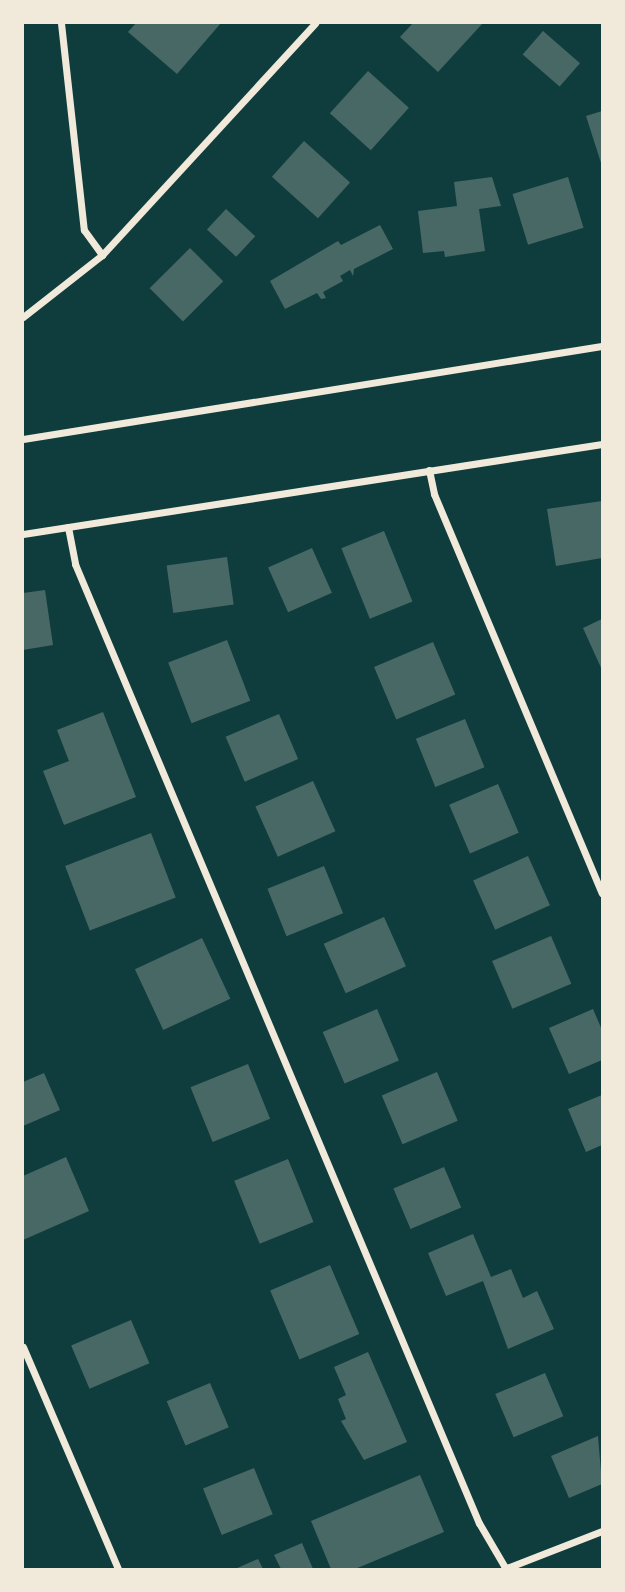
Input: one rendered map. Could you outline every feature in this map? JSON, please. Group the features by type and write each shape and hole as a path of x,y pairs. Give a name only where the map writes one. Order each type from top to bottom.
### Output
{"street":[{"path":"61,23 84,230 102,255"},
{"path":"23,317 102,255 315,23"},
{"path":"23,439 602,346"},
{"path":"23,534 602,444"},
{"path":"429,470 434,495 602,893"},
{"path":"68,527 80,577 479,1523 505,1569 602,1531"},
{"path":"23,1347 118,1569"}],"building":[{"path":"136,23 221,23 177,74 128,32"},
{"path":"413,23 482,24 438,72 400,37"},
{"path":"543,31 580,63 560,87 523,54"},
{"path":"368,71 409,108 371,150 330,113"},
{"path":"602,111 602,166 586,116"},
{"path":"304,141 350,182 318,218 272,177"},
{"path":"492,177 501,206 479,209 485,251 445,257 444,251 423,253 418,211 457,206 454,182"},
{"path":"568,177 583,228 528,245 513,194"},
{"path":"226,209 255,236 236,257 207,229"},
{"path":"380,225 393,249 354,269 353,276 350,270 340,276 343,281 323,292 326,298 321,299 317,293 285,309 270,281 338,241 341,245"},
{"path":"190,248 223,281 183,322 150,288"},
{"path":"602,501 602,558 556,566 547,509"},
{"path":"384,531 412,601 370,619 341,548"},
{"path":"312,548 332,593 288,612 268,568"},
{"path":"227,557 234,605 173,613 167,565"},
{"path":"45,590 53,645 23,650 23,593"},
{"path":"602,619 602,670 583,628"},
{"path":"227,640 250,701 191,723 168,663"},
{"path":"433,642 455,694 396,719 374,667"},
{"path":"103,712 136,797 64,825 43,771 69,761 57,730"},
{"path":"279,714 298,759 245,782 226,737"},
{"path":"465,719 484,767 435,787 416,739"},
{"path":"313,781 335,831 278,857 255,807"},
{"path":"498,784 519,833 470,853 449,805"},
{"path":"151,833 176,897 90,930 65,866"},
{"path":"528,856 550,905 495,930 473,880"},
{"path":"324,866 343,913 287,936 267,889"},
{"path":"384,917 406,966 346,993 324,944"},
{"path":"551,936 571,984 512,1009 492,961"},
{"path":"202,938 230,999 163,1030 135,969"},
{"path":"377,1009 399,1061 345,1084 323,1032"},
{"path":"593,1009 602,1030 602,1060 569,1074 549,1028"},
{"path":"248,1064 270,1119 213,1142 191,1087"},
{"path":"437,1072 458,1121 402,1144 382,1095"},
{"path":"44,1073 60,1110 23,1126 23,1082"},
{"path":"602,1095 602,1145 586,1152 568,1109"},
{"path":"66,1157 89,1211 23,1240 23,1176"},
{"path":"288,1159 313,1222 260,1244 234,1181"},
{"path":"444,1167 461,1208 411,1229 393,1188"},
{"path":"473,1234 491,1277 511,1269 523,1298 537,1291 554,1329 508,1349 483,1281 446,1296 428,1253"},
{"path":"330,1265 359,1334 299,1359 270,1290"},
{"path":"131,1320 149,1363 90,1389 71,1345"},
{"path":"368,1352 407,1442 364,1460 341,1421 346,1419 338,1399 346,1395 334,1367"},
{"path":"545,1373 563,1416 514,1437 495,1394"},
{"path":"210,1383 229,1427 185,1446 167,1401"},
{"path":"598,1436 602,1484 569,1498 551,1456"},
{"path":"254,1468 273,1514 222,1535 203,1489"},
{"path":"420,1475 444,1532 355,1569 331,1569 311,1521"},
{"path":"302,1543 313,1569 281,1569 274,1555"},
{"path":"258,1559 263,1569 235,1569"}]}
